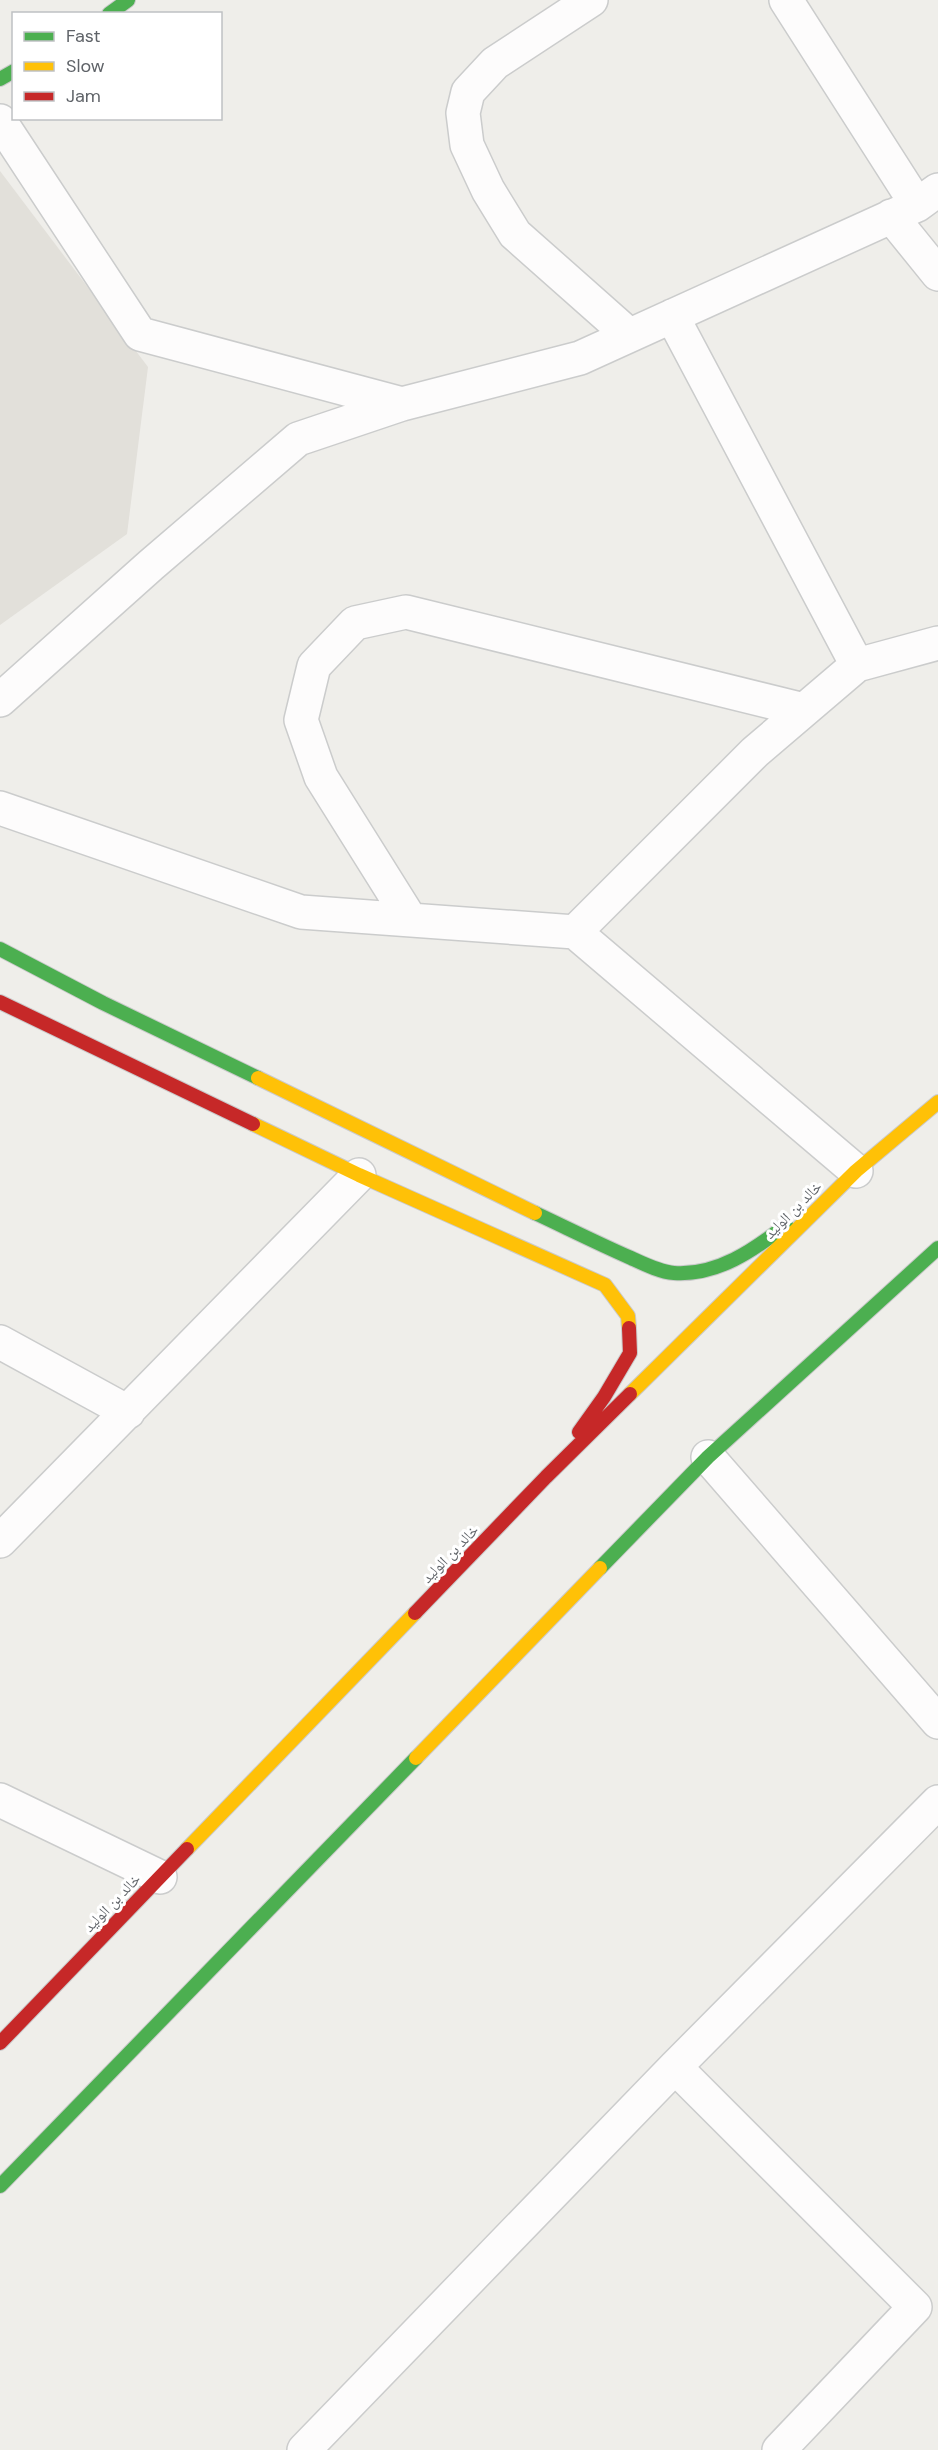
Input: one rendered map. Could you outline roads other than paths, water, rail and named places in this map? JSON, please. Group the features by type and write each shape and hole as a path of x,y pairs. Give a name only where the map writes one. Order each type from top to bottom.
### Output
{"main road":[{"path":"112,12 128,0"},
{"path":"0,949 103,1003 600,1244 672,1273 706,1271 755,1250 856,1171"},
{"path":"0,1002 359,1175 605,1285 628,1316 630,1353 604,1397 546,1477"},
{"name":"خالد بن الوليد","path":"0,2043 546,1477 856,1171 938,1102"},
{"path":"0,2187 708,1457 938,1248"}],"street":[{"path":"591,0 495,63 468,92 463,112 467,145 488,190 515,234 629,335"},
{"path":"786,0 915,204 938,274"},
{"path":"0,121 140,334 402,404"},
{"path":"0,700 151,565 298,439 402,404 580,358 915,204"},
{"path":"672,316 857,666"},
{"path":"410,919 321,777 302,720 314,666 355,623 406,612 804,710"},
{"path":"574,932 755,752 857,666 938,643"},
{"path":"0,808 301,912 574,932 856,1171"},
{"path":"0,1541 359,1175"},
{"path":"0,1342 128,1412"},
{"path":"708,1457 936,1714"},
{"path":"0,1800 160,1877"},
{"path":"304,2450 675,2067 938,1802"},
{"path":"675,2067 915,2307 779,2450"}]}
